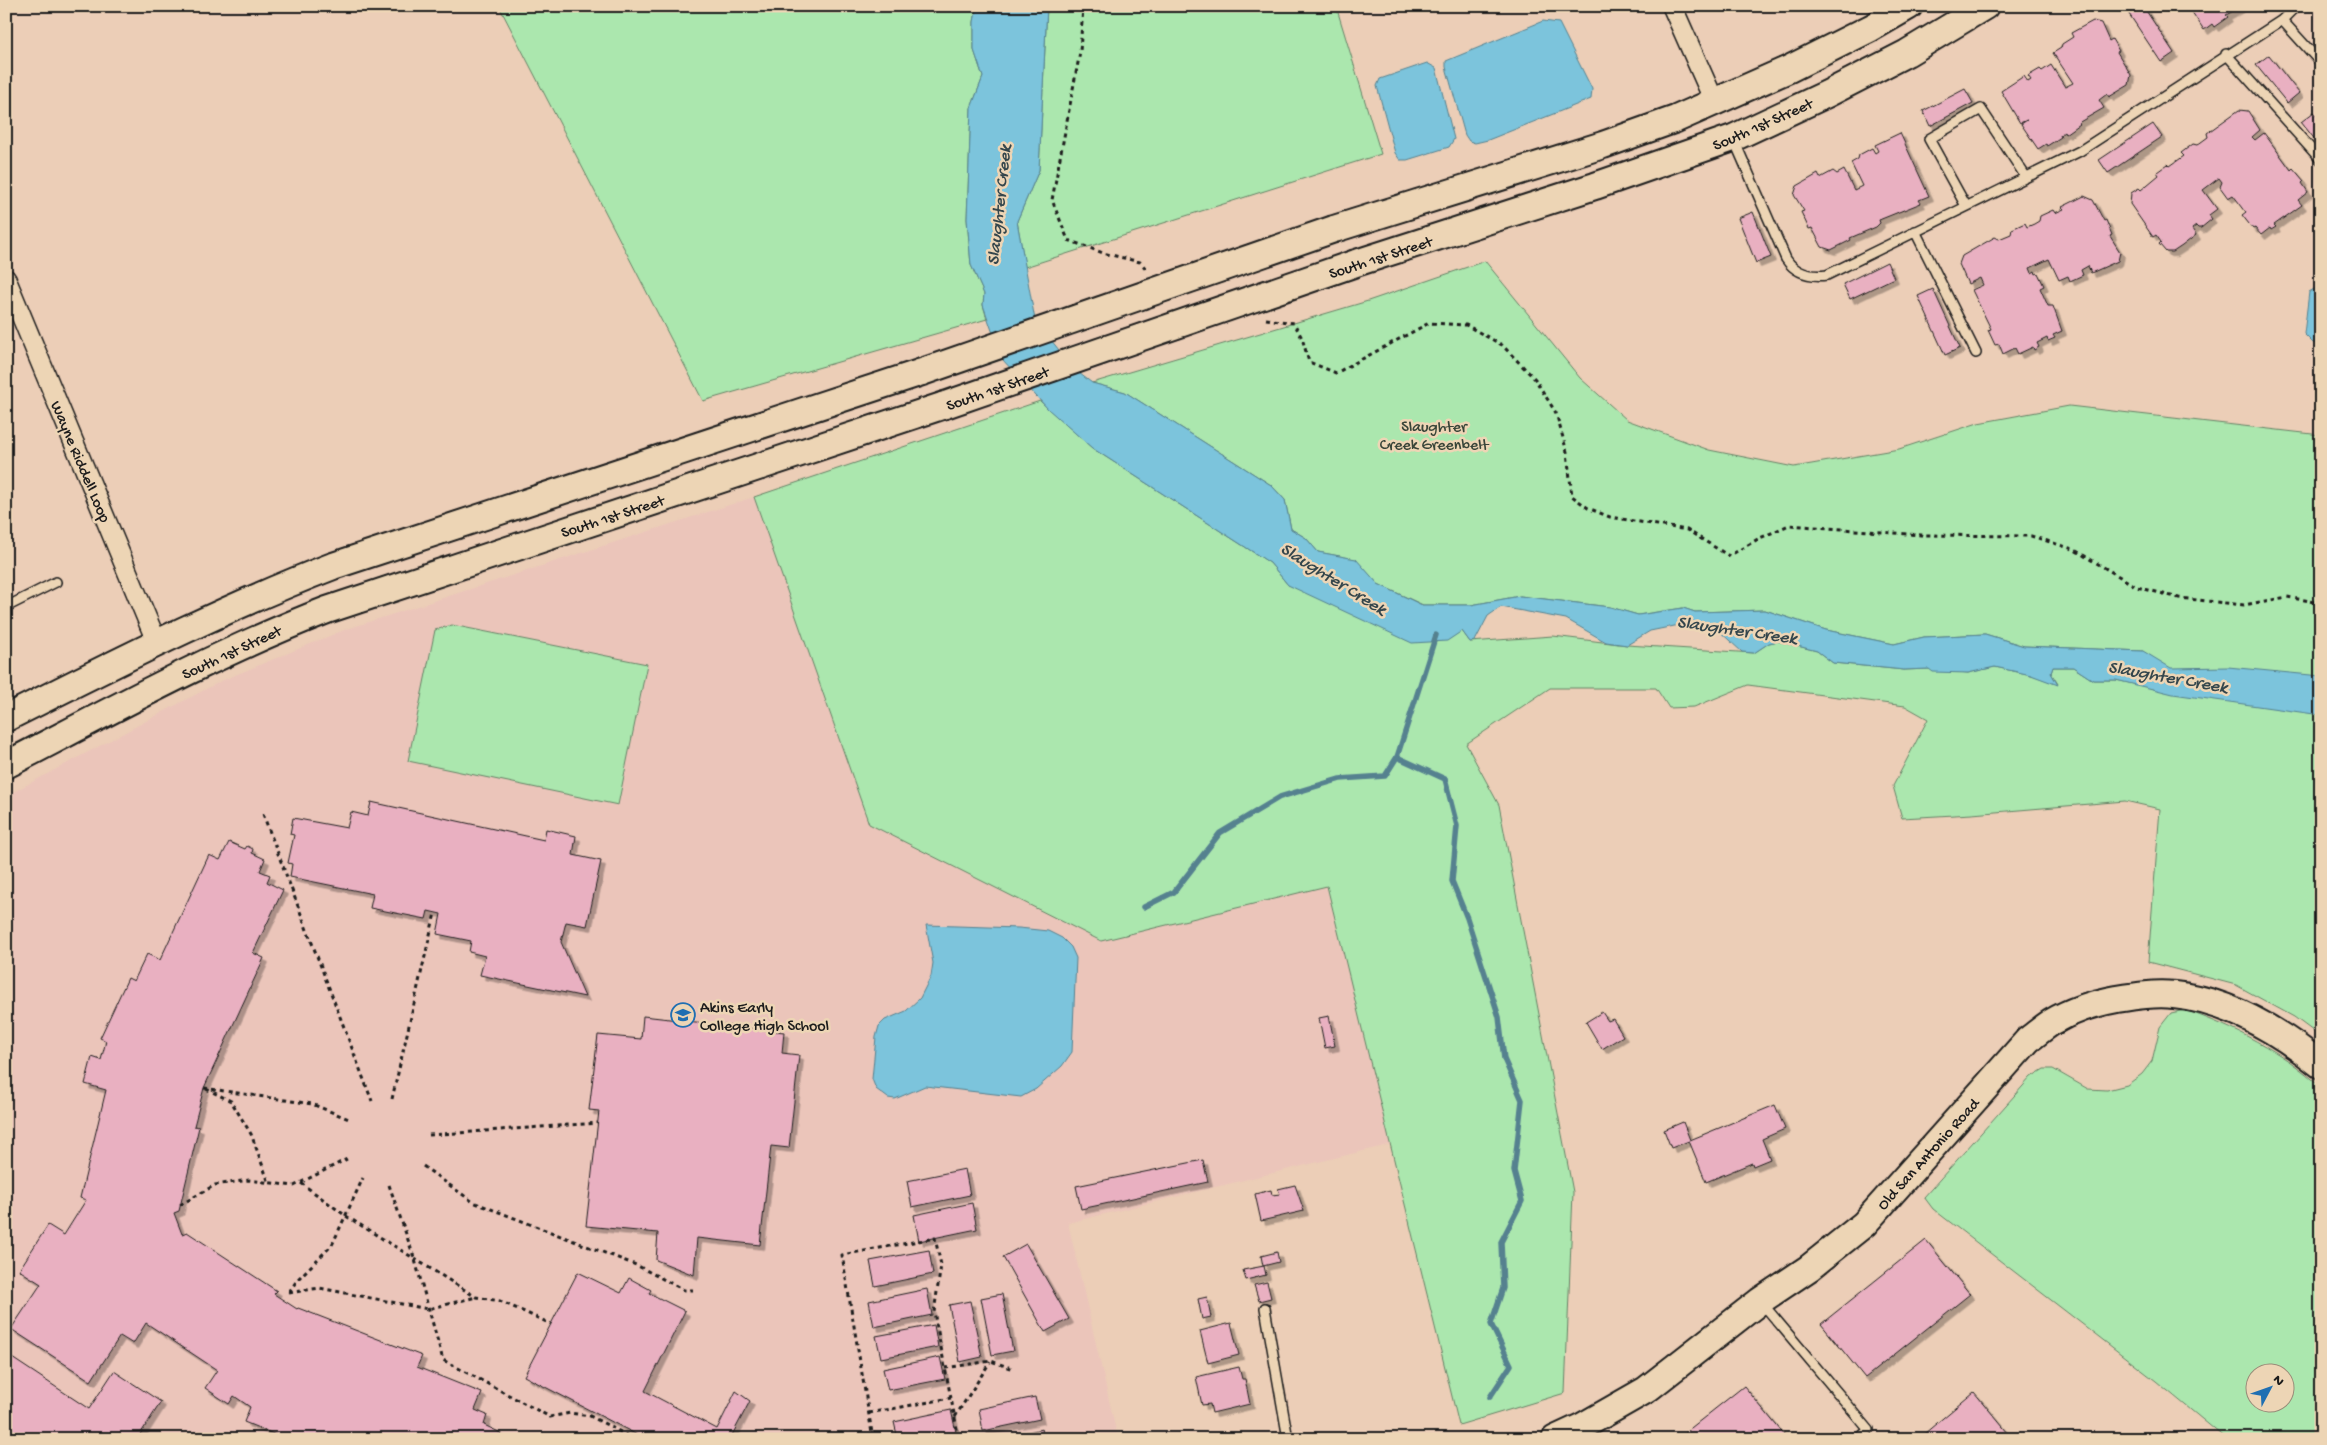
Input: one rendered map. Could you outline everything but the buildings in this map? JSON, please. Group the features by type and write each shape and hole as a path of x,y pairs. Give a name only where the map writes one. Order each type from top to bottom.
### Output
{"main road":[{"path":"6,718 157,643 273,590 333,566 922,372 1334,229 1603,145 1715,103 1871,28 1909,6"},
{"name":"South 1st Street","path":"6,765 175,677 286,626 326,610 945,405 1356,263 1595,186 1733,138 1828,94 1907,53 1985,6"},
{"path":"1715,103 1733,138"},
{"name":"Old San Antonio Road","path":"1555,1439 1583,1426 1646,1390 1760,1301 1809,1268 1864,1224 2028,1040 2052,1022 2078,1010 2105,1001 2144,994 2175,995 2210,1003 2253,1020 2302,1050 2321,1065"}],"street":[{"path":"1672,6 1715,103"},
{"name":"Wayne Riddell Loop","path":"6,280 157,643"}],"lane":[{"path":"1733,138 1786,259 1792,268 1816,276 1827,275 2080,151 2226,54 2282,20 2296,6"},
{"path":"2282,20 2321,63"},
{"path":"2226,54 2321,160"},
{"path":"1966,206 1929,140 1981,109 2026,177"},
{"path":"1914,231 1976,354"},
{"path":"6,607 56,582"},
{"path":"1760,1301 1869,1430 1858,1439"},
{"path":"1265,1308 1288,1439"}],"path":[{"path":"1083,6 1080,52 1052,200 1068,240 1104,253 1140,262 1152,275"},
{"path":"1258,320 1268,319 1294,323 1302,338 1309,362 1336,373 1429,323 1466,325 1502,344 1535,379 1556,413 1567,452 1572,496 1588,508 1610,517 1687,530 1729,556 1758,539 1790,525 1921,535 2031,536 2073,549 2138,587 2179,598 2244,605 2287,597 2321,603"},
{"path":"263,814 372,1101"},
{"path":"392,1099 436,913"},
{"path":"269,1183 251,1134 231,1101 204,1088 312,1104 349,1119"},
{"path":"429,1135 598,1123"},
{"path":"180,1205 215,1185 249,1180 294,1186 347,1159"},
{"path":"423,1166 473,1202 636,1265 684,1290 693,1290"},
{"path":"363,1178 332,1245 298,1279 289,1293 319,1288 428,1309 476,1297"},
{"path":"301,1183 346,1216 476,1297 500,1301 551,1324"},
{"path":"389,1185 415,1260 443,1360 550,1417 570,1413 590,1416 634,1439"},
{"path":"873,1439 842,1255 935,1238 941,1265 934,1312 959,1439"},
{"path":"955,1418 982,1377 990,1361"},
{"path":"945,1368 990,1361 1014,1369"},
{"path":"869,1413 951,1398"}],"shaded area":[{"name":"Akins Early College High School","path":"1040,401 1092,448 1241,544 1392,1144 1068,1223 1118,1439 6,1439 6,796 221,681 344,630 754,497"}],"green space":[{"path":"499,6 977,6 974,22 974,50 983,77 971,108 967,219 971,265 984,294 983,305 987,319 703,401"},
{"path":"1047,6 1336,6 1381,154 1025,267 1017,221 1039,170"},
{"name":"Slaughter Creek Greenbelt","path":"1485,261 1580,378 1627,420 1709,450 1794,467 1899,449 1978,423 2069,406 2321,435 2321,1037 2294,1017 2236,985 2148,962 2160,809 2125,801 1902,818 1893,786 1928,719 1905,706 1748,685 1694,707 1669,708 1656,688 1550,688 1466,744 1499,805 1573,1192 1565,1393 1459,1425 1327,886 1101,941 869,824 754,497 1040,401 1092,448 1270,563 1288,585 1462,631 1470,642 1553,636 1627,645 1754,653 1769,643 1778,641 1817,651 1833,663 1904,670 1929,669 1968,673 1995,667 2032,675 2058,684 2051,673 2053,667 2073,667 2093,680 2116,680 2169,692 2143,651 2024,646 1985,634 1924,637 1894,644 1826,630 1765,610 1695,612 1683,608 1638,615 1610,607 1520,596 1471,605 1423,605 1378,584 1355,559 1318,552 1306,538 1291,529 1285,500 1271,485 1125,392 1092,383 1368,301"},
{"path":"452,625 647,664 618,805 408,761 435,630"},
{"path":"2185,1010 2257,1041 2290,1062 2321,1087 2321,1439 2226,1439 2156,1381 1933,1209 1924,1197 2031,1077 2044,1069 2053,1069 2088,1089 2107,1090 2127,1085 2142,1074 2152,1061 2160,1027 2171,1013"}],"water":[{"name":"Slaughter Creek","path":"977,6 1047,6 1039,170 1017,221 1035,320 1075,370 1092,383 1125,392 1271,485 1285,500 1291,529 1306,538 1318,552 1356,559 1378,584 1422,605 1471,605 1520,596 1610,607 1638,615 1683,608 1695,612 1765,610 1826,630 1894,644 1924,637 1985,634 2024,646 2143,651 2171,668 2228,667 2321,676 2321,715 2173,694 2116,680 2093,680 2073,667 2053,667 2051,673 2058,685 2031,675 1995,667 1968,673 1933,672 1929,669 1904,670 1833,663 1817,651 1778,641 1769,643 1754,653 1742,652 1717,629 1694,622 1650,631 1627,645 1606,642 1566,619 1501,607 1488,616 1475,641 1470,642 1462,631 1447,641 1412,643 1288,585 1270,563 1092,448 1048,409 1002,359 983,305 984,294 971,265 967,219 971,108 983,77 974,50 974,22"},
{"path":"1543,21 1559,23 1592,89 1591,99 1488,140 1475,143 1469,141 1465,135 1446,61"},
{"path":"1427,63 1436,68 1454,139 1449,147 1407,160 1400,160 1395,153 1377,86 1380,79"},
{"path":"2321,285 2321,344 2313,343 2304,334 2309,292"},
{"path":"926,925 1019,928 1048,931 1062,938 1071,947 1076,958 1072,1052 1062,1066 1036,1089 1021,1097 925,1086 895,1099 888,1098 876,1089 872,1079 876,1037 879,1026 885,1020 906,1011 920,998 931,976 933,963"}],"waterway":[{"path":"1436,635 1397,757 1445,779 1457,826 1452,881 1467,918 1499,1017 1504,1059 1522,1100 1514,1171 1522,1201 1501,1242 1503,1288 1491,1324 1511,1365 1490,1397"},
{"path":"1144,907 1174,892 1220,833 1280,797 1340,779 1385,776 1397,757"}],"place":[{"name":"Akins Early College High School","path":"683,1015"}]}
